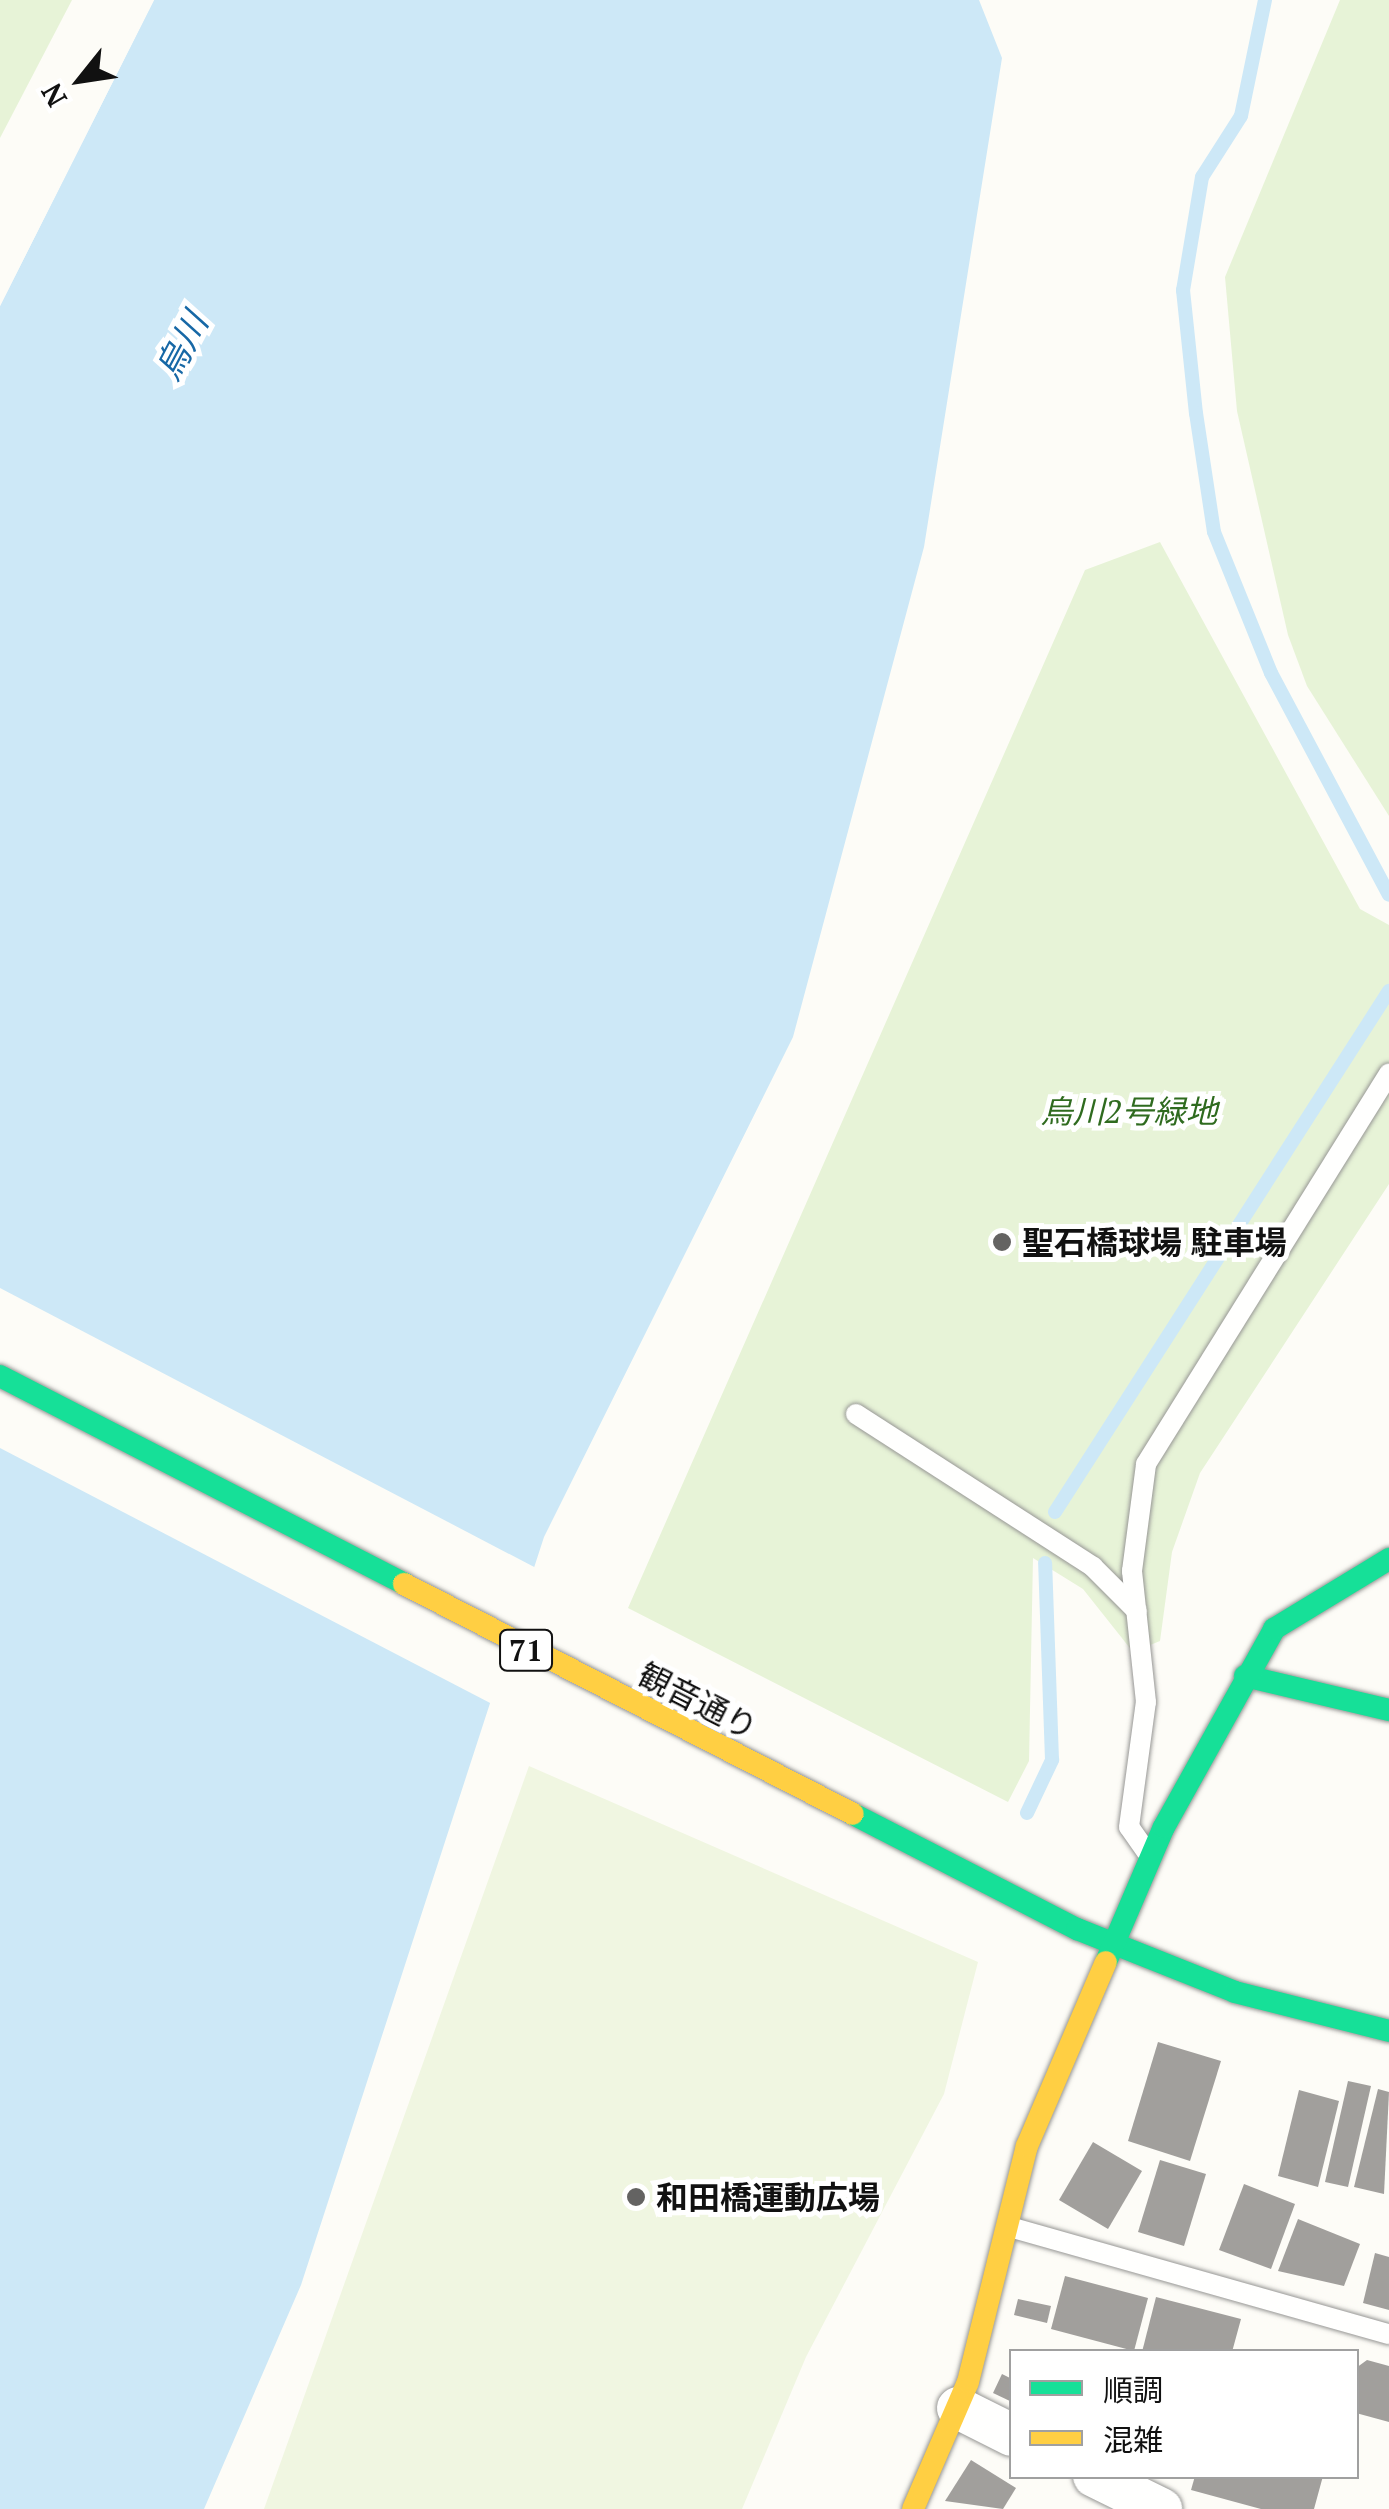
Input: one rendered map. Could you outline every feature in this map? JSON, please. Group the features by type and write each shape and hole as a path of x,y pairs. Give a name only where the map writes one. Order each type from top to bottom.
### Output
{"main road":[{"name":"観音通り","path":"0,1376 1114,1946 1235,1992 1389,2031"},
{"path":"912,2509 958,2408 1027,2146 1152,1855 1245,1676 1274,1629 1304,1602 1389,1559"},
{"path":"1245,1676 1389,1710"}],"street":[{"path":"958,2408 1009,2434"},
{"path":"1099,2479 1149,2507"}],"lane":[{"path":"1152,1855 1129,1827 1146,1702 1137,1611 1138,1505 1167,1418 1389,1074"},
{"path":"856,1414 1093,1567 1137,1611"},
{"path":"1008,2227 1389,2334"}],"green space":[{"path":"0,0 72,0 0,138"},
{"path":"1340,0 1389,0 1389,816 1307,686 1288,635 1237,411 1225,277"},
{"name":"烏川2号緑地","path":"1160,542 1360,909 1389,925 1389,1184 1200,1473 1172,1552 1160,1641 1133,1652 1083,1589 1033,1558 1029,1761 1008,1802 628,1608 1085,570"},
{"name":"和田橋運動広場","path":"529,1766 978,1962 944,2094 806,2357 742,2509 264,2509"}],"water":[{"name":"烏川","path":"154,0 979,0 1002,58 924,547 793,1037 544,1537 301,2285 204,2509 0,2509 0,306"}],"pier":[{"path":"148,0 154,0 0,306 0,294"},
{"path":"0,1288 538,1569 494,1705 0,1448"}],"building":[{"path":"1158,2042 1221,2061 1190,2161 1128,2141"},
{"path":"1348,2081 1371,2086 1348,2187 1325,2182"},
{"path":"1378,2089 1389,2092 1384,2194 1354,2187"},
{"path":"1299,2090 1339,2101 1318,2187 1278,2176"},
{"path":"1093,2142 1142,2171 1108,2229 1059,2200"},
{"path":"1160,2160 1206,2174 1184,2246 1138,2232"},
{"path":"1244,2184 1295,2204 1271,2269 1219,2250"},
{"path":"1298,2219 1360,2244 1344,2286 1278,2271"},
{"path":"1375,2253 1389,2257 1389,2310 1363,2303"},
{"path":"1065,2276 1148,2298 1135,2349 1051,2329"},
{"path":"1156,2297 1241,2319 1233,2349 1143,2349"},
{"path":"1018,2299 1051,2306 1047,2323 1014,2315"},
{"path":"1367,2360 1389,2366 1389,2422 1359,2414 1359,2366"},
{"path":"1002,2374 1009,2378 1009,2401 993,2393"},
{"path":"971,2460 1016,2488 1003,2509 945,2501"},
{"path":"1194,2479 1322,2479 1314,2509 1261,2509 1191,2490"}],"waterway":[{"path":"1265,0 1241,116 1202,177 1183,290 1196,413 1214,532 1271,673 1389,895"},
{"path":"1055,1512 1389,991"},
{"path":"1027,1813 1052,1760 1045,1563"}],"traffic: fast":[{"path":"0,1376 404,1584"},
{"path":"1106,1962 1164,1827 1274,1629 1389,1559"},
{"path":"1245,1676 1389,1710"},
{"path":"853,1814 1077,1929 1235,1992 1389,2031"}],"traffic: slow":[{"path":"404,1584 853,1814"},
{"path":"913,2509 968,2382 1027,2146 1106,1962"}],"place":[{"name":"聖石橋球場 駐車場","path":"1002,1242"},
{"name":"和田橋運動広場","path":"636,2197"}]}
